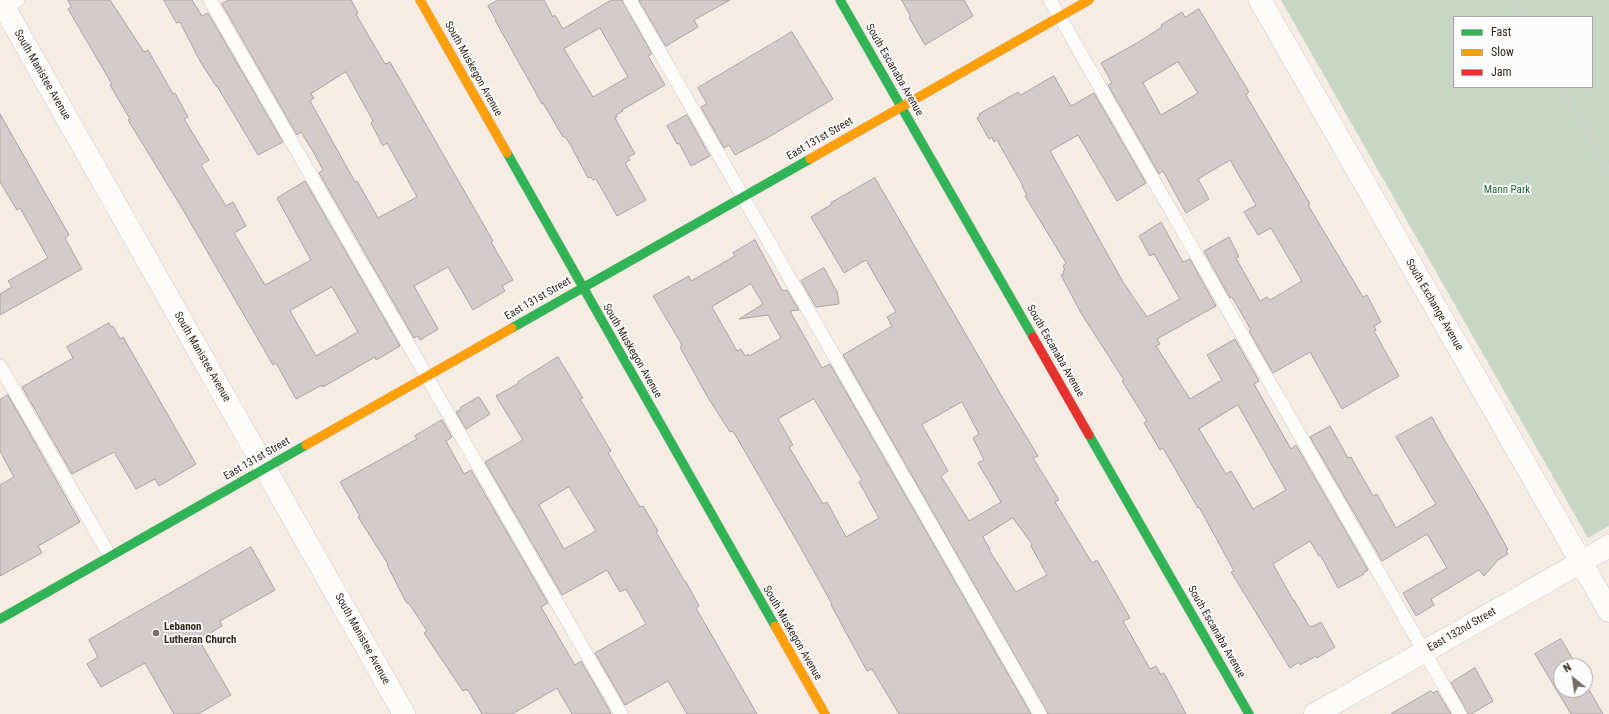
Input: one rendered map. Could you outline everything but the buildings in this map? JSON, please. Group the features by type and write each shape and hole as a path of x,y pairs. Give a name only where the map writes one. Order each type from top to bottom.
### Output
{"street":[{"name":"South Muskegon Avenue","path":"420,0 825,714"},
{"name":"South Escanaba Avenue","path":"840,0 1249,714"},
{"name":"East 131st Street","path":"0,618 1089,0"},
{"name":"South Exchange Avenue","path":"1260,0 1609,611"},
{"name":"South Manistee Avenue","path":"5,4 404,714"},
{"name":"East 132nd Street","path":"1315,714 1609,546"}],"lane":[{"path":"210,0 621,714"},
{"path":"630,0 1040,714"},
{"path":"1050,0 1460,714"},
{"path":"0,366 110,556"}],"path":[{"path":"1512,0 1521,16"},
{"path":"1563,88 1609,168"}],"green space":[{"name":"Mann Park","path":"1281,0 1609,0 1609,526 1588,538"}],"traffic: fast":[{"path":"840,0 1033,337"},
{"path":"507,153 775,626"},
{"path":"512,328 810,159"},
{"path":"1089,435 1249,714"},
{"path":"0,619 306,445"}],"traffic: slow":[{"path":"420,0 507,153"},
{"path":"810,159 1089,0"},
{"path":"306,445 512,328"},
{"path":"775,626 825,714"}],"traffic: jam":[{"path":"1033,337 1089,435"}],"place":[{"name":"Lebanon Lutheran Church","path":"156,633"}]}
